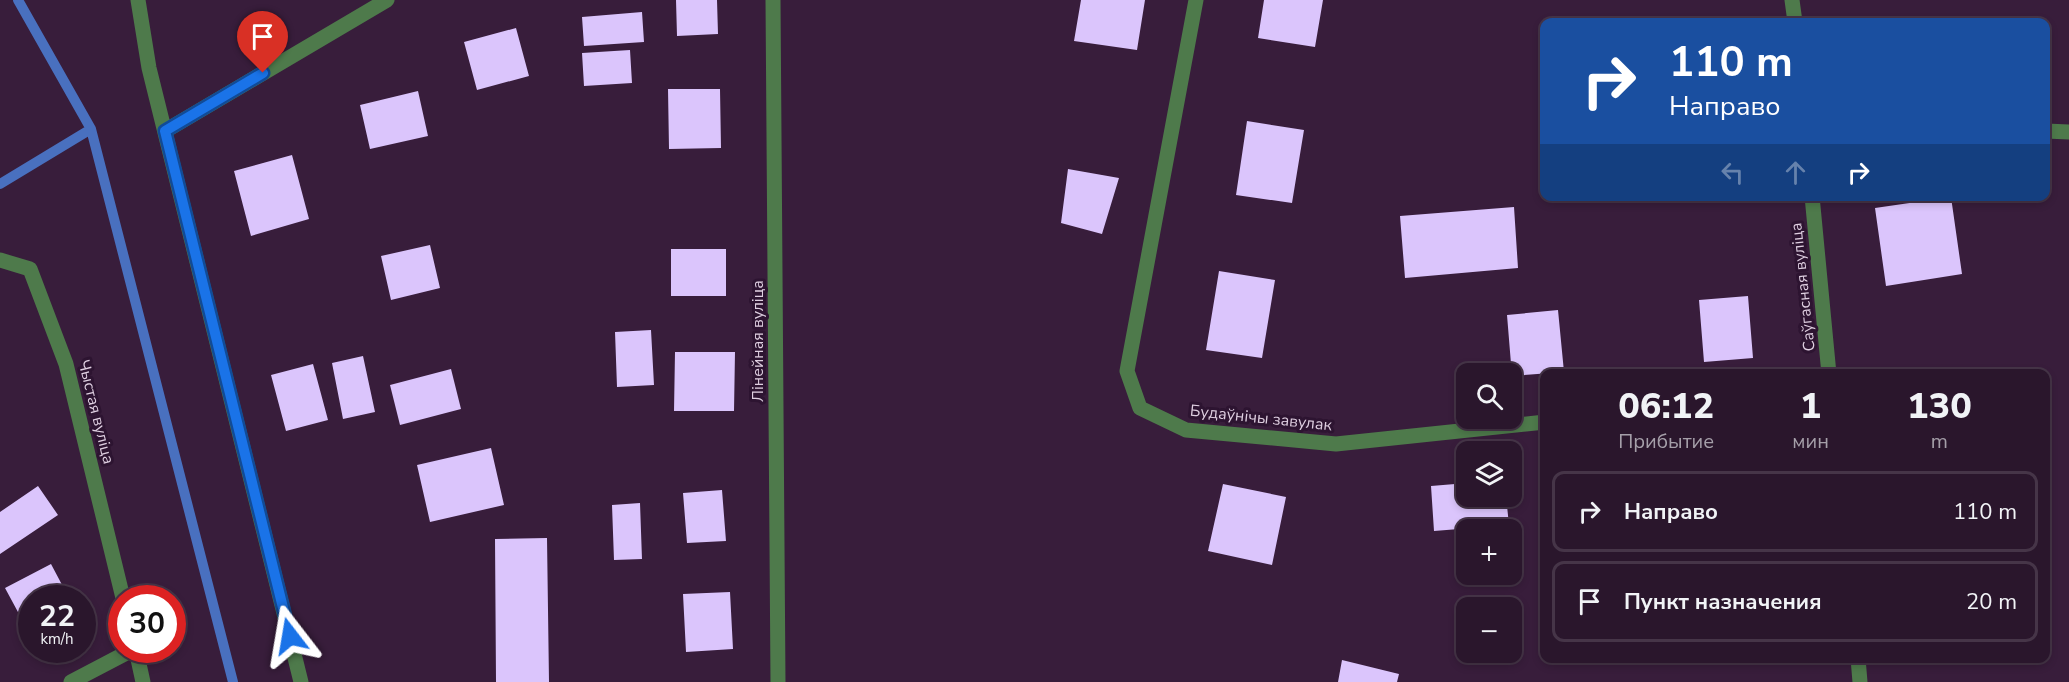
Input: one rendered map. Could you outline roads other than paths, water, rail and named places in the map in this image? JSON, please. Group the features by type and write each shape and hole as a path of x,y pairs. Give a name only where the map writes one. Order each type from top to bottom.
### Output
{"street":[{"path":"138,0 149,68 301,682"},
{"path":"165,131 387,0"},
{"name":"Лінейная вуліца","path":"773,0 778,682"},
{"name":"Будаўнічы завулак","path":"1196,0 1128,371 1140,408 1186,430 1336,444 1540,423"},
{"path":"1792,0 1794,18"},
{"path":"2050,131 2069,132"},
{"name":"Саўгасная вуліца","path":"1813,201 1829,369"},
{"name":"Чыстая вуліца","path":"0,260 30,269 66,364 120,585"},
{"path":"71,682 108,663"},
{"path":"138,663 143,682"},
{"path":"1858,663 1860,682"}],"waterway":[{"path":"18,0 91,129 233,682"},
{"path":"0,184 91,129"}]}
